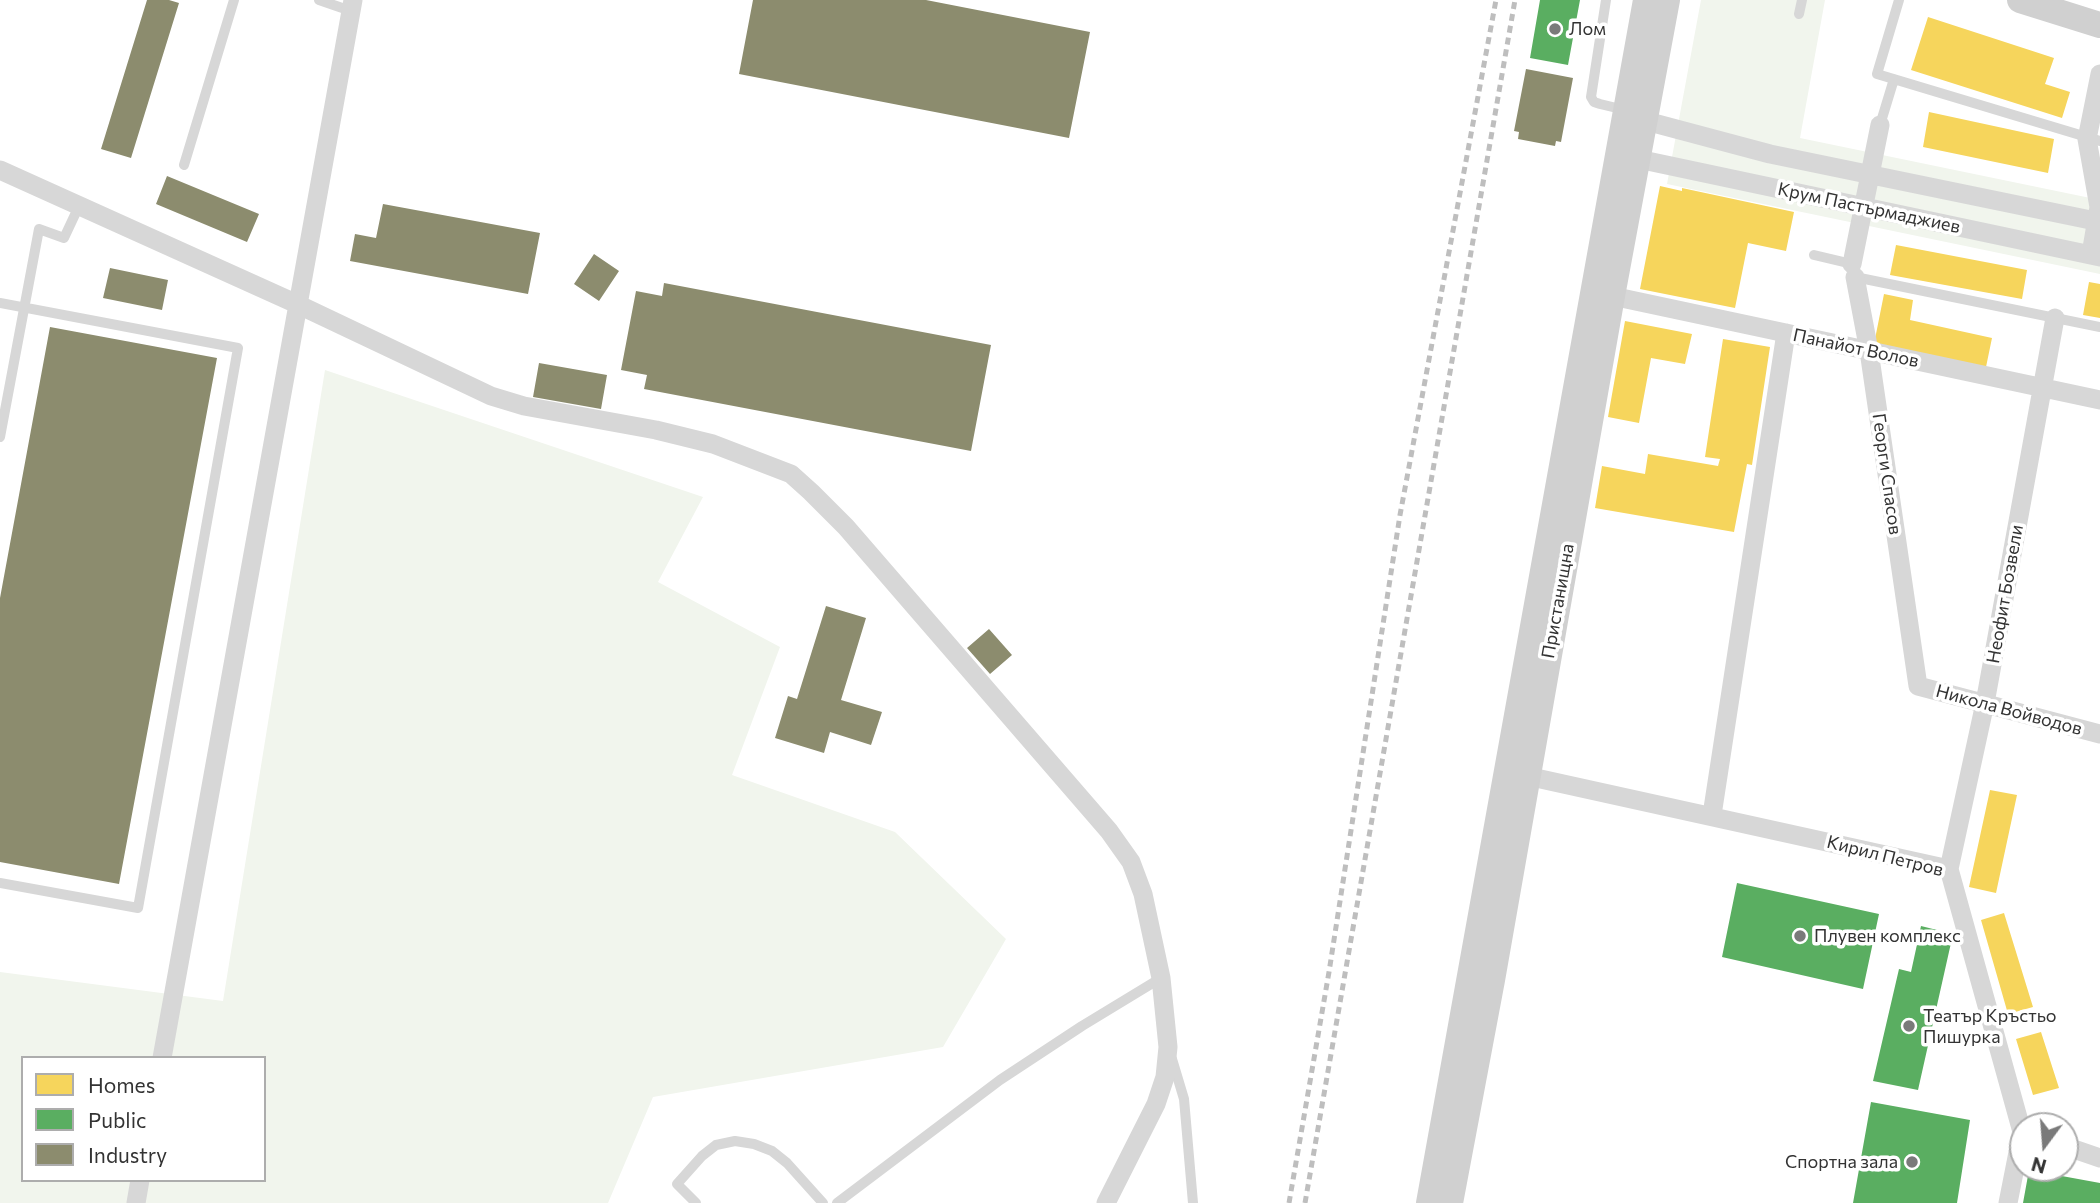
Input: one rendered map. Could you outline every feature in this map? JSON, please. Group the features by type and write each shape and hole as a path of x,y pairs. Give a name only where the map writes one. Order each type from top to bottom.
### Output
{"main road":[{"name":"Пристанищна","path":"1450,1203 1638,159 1636,116 1646,0"},
{"name":"Пристанищна","path":"1429,1203 1636,116 1667,0"},
{"path":"2020,0 2100,25"}],"street":[{"path":"162,1056 352,5"},
{"path":"2095,256 2099,207 2093,140 2100,74"},
{"name":"Крум Пастърмаджиев","path":"1636,116 1770,154 2099,222"},
{"path":"1853,270 1880,125"},
{"name":"Крум Пастърмаджиев","path":"1638,159 2095,256"},
{"path":"0,170 297,304 491,396 524,406 656,430 713,444 790,474 846,527 1109,831 1131,862 1143,894 1161,978 1168,1047 1165,1077 1156,1104 1105,1203"},
{"name":"Георги Спасов","path":"1853,270 1869,351 1918,686"},
{"name":"Панайот Волов","path":"1612,296 2100,400"},
{"name":"Неофит Бозвели","path":"1949,869 1985,703 2054,318"},
{"path":"1712,815 1786,333"},
{"name":"Никола Войводов","path":"1918,686 2100,734"},
{"name":"Кирил Петров","path":"1527,776 1949,869 2017,1112"},
{"path":"2079,1151 2100,1158"},
{"path":"136,1203 140,1182"},
{"name":"Кирил Петров","path":"2008,1203 2012,1182"}],"lane":[{"path":"184,165 234,0"},
{"path":"319,0 352,5"},
{"path":"1606,0 1591,97 1594,102 1636,116"},
{"path":"1799,15 1802,0"},
{"path":"1899,0 1877,74 2093,140"},
{"path":"1880,125 1894,79"},
{"path":"0,437 39,229 64,238 79,206"},
{"path":"1814,255 1853,270 2100,327"},
{"path":"0,303 238,348 138,908 0,883"},
{"path":"837,1203 1000,1080 1161,978"},
{"path":"1168,1047 1184,1099 1193,1203"},
{"path":"696,1203 677,1184 702,1156 716,1145 735,1141 772,1151 787,1163 823,1203"}],"shaded area":[{"path":"1701,0 1825,0 1800,138 2100,200 2100,274 1667,184"},
{"path":"325,370 703,497 658,582 780,647 732,775 895,832 1006,939 943,1047 653,1097 608,1203 0,1203 0,972 223,1001"}],"building: Homes":[{"path":"1928,17 2054,58 2045,84 2070,92 2062,118 1911,70"},
{"path":"1929,112 2054,139 2048,173 1923,147"},
{"path":"1660,186 1682,191 1682,188 1794,212 1786,251 1748,243 1735,308 1640,289"},
{"path":"1896,245 2027,270 2022,299 1890,275"},
{"path":"2089,282 2100,284 2100,318 2083,315"},
{"path":"1884,294 1913,300 1910,320 1992,338 1986,367 1874,344"},
{"path":"1625,321 1692,334 1685,364 1651,358 1639,423 1608,417"},
{"path":"1723,339 1770,347 1752,465 1747,464 1734,532 1595,508 1602,466 1645,474 1648,454 1718,466 1720,459 1705,457"},
{"path":"1990,790 2017,795 1996,893 1969,887"},
{"path":"2004,913 2033,1007 2008,1014 1981,920"},
{"path":"2041,1032 2059,1088 2033,1095 2016,1039"}],"building: Public":[{"name":"Лом","path":"1540,0 1580,0 1568,65 1530,58"},
{"name":"Плувен комплекс","path":"1737,883 1879,914 1863,989 1722,957"},
{"name":"Театър Кръстьо Пишурка","path":"1921,926 1953,934 1918,1090 1873,1081 1899,969 1911,972"},
{"name":"Спортна зала","path":"1871,1102 1970,1120 1957,1203 1853,1203"},
{"path":"2079,1179 2100,1183 2100,1203 2023,1203 2027,1182 2079,1182"}],"building: Industry":[{"path":"147,0 179,3 131,158 101,149"},
{"path":"753,0 926,0 1090,32 1069,138 739,74"},
{"path":"1526,69 1573,78 1561,142 1556,141 1555,146 1518,139 1519,132 1514,131"},
{"path":"167,176 259,214 247,242 156,204"},
{"path":"383,204 540,233 528,294 350,261 355,234 376,238"},
{"path":"594,254 619,271 599,301 574,284"},
{"path":"110,268 168,280 162,310 103,298"},
{"path":"664,283 991,345 971,451 644,389 647,375 621,370 636,291 662,296"},
{"path":"50,327 217,358 119,884 0,862 0,598"},
{"path":"539,363 607,375 601,409 533,397"},
{"path":"826,606 866,618 841,700 882,712 871,745 830,732 824,753 775,738 788,696 797,699"},
{"path":"989,629 1012,655 990,674 967,648"}],"railway":[{"path":"1289,1203 1329,972 1400,515 1496,0"},
{"path":"1305,1203 1515,0"}],"place":[{"name":"Лом","path":"1555,29"},
{"name":"Плувен комплекс","path":"1800,936"},
{"name":"Театър Кръстьо Пишурка","path":"1909,1026"},
{"name":"Спортна зала","path":"1912,1162"}]}
